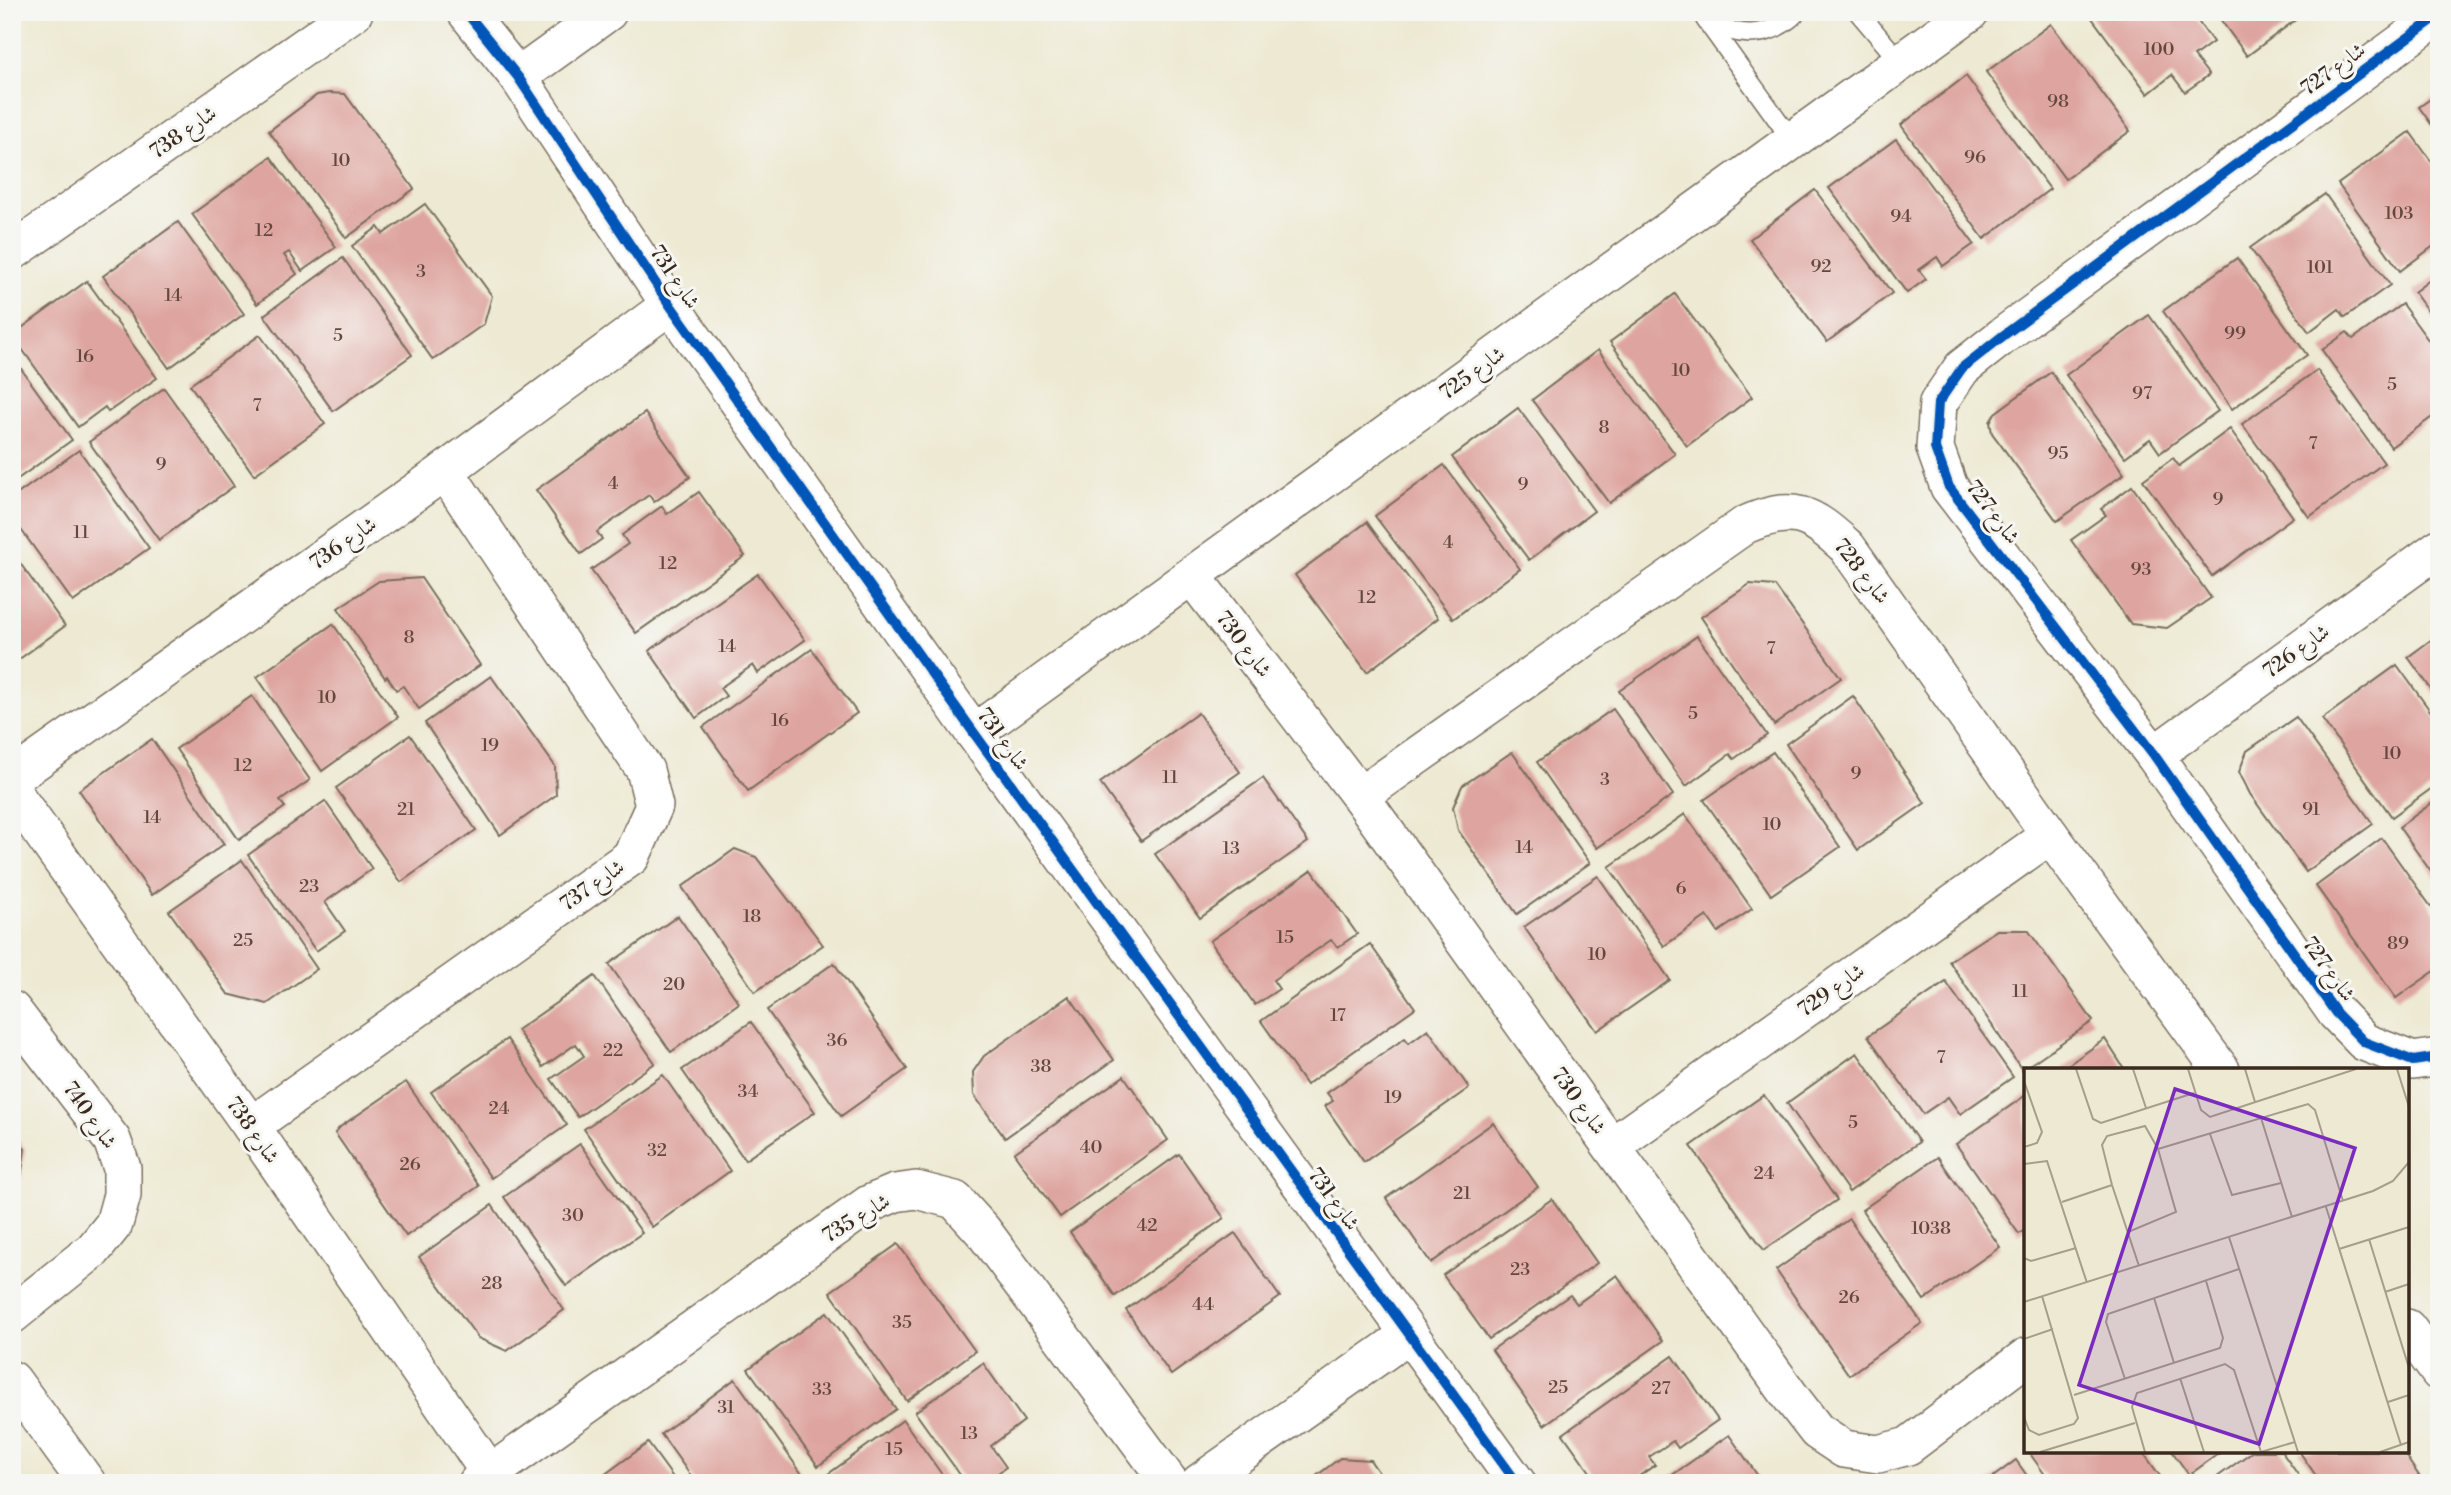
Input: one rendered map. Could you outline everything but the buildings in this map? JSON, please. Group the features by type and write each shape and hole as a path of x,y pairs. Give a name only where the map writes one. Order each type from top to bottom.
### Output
{"street":[{"name":"شارع 738","path":"12,252 354,12"},
{"name":"شارع 731","path":"466,12 518,77 670,305 974,733 1517,1483"},
{"path":"518,77 608,12"},
{"name":"شارع 725","path":"974,733 1970,12"},
{"name":"شارع 727","path":"2439,15 1962,368 1938,403 1935,448 1949,487 2154,755 2336,1013 2364,1042 2413,1061 2439,1057"},
{"name":"شارع 736","path":"12,778 444,471 670,305"},
{"name":"شارع 737","path":"251,1126 631,857 654,806 645,770 444,471"},
{"name":"شارع 728","path":"1360,796 1745,526 1769,515 1797,513 1825,527 1847,547 2050,835 2220,1068"},
{"name":"شارع 726","path":"2154,755 2439,548"},
{"name":"شارع 730","path":"1192,576 1360,796 1817,1431 1844,1449 1878,1454 1908,1446 2024,1359"},
{"name":"شارع 738","path":"12,791 251,1126 483,1478"},
{"name":"شارع 729","path":"1612,1146 2050,835"},
{"name":"شارع 740","path":"12,1010 112,1140 122,1168 122,1195 114,1224 93,1250 12,1315"},
{"name":"شارع 735","path":"483,1478 869,1204 895,1193 916,1190 955,1200 983,1231 1170,1483"},
{"path":"2409,1331 2439,1372"},
{"path":"1199,1483 1408,1335"},
{"path":"12,1380 87,1483"}],"lane":[{"path":"1703,15 1722,29 1761,33 1779,27 1797,12"},
{"path":"1858,12 1900,63"},
{"path":"1703,15 1792,139"}],"cycle path":[{"path":"466,12 518,77 670,305 974,733 1517,1483"},
{"path":"2439,15 1962,368 1938,403 1935,448 1949,487 2154,755 2336,1013 2364,1042 2413,1061 2439,1057"}]}
